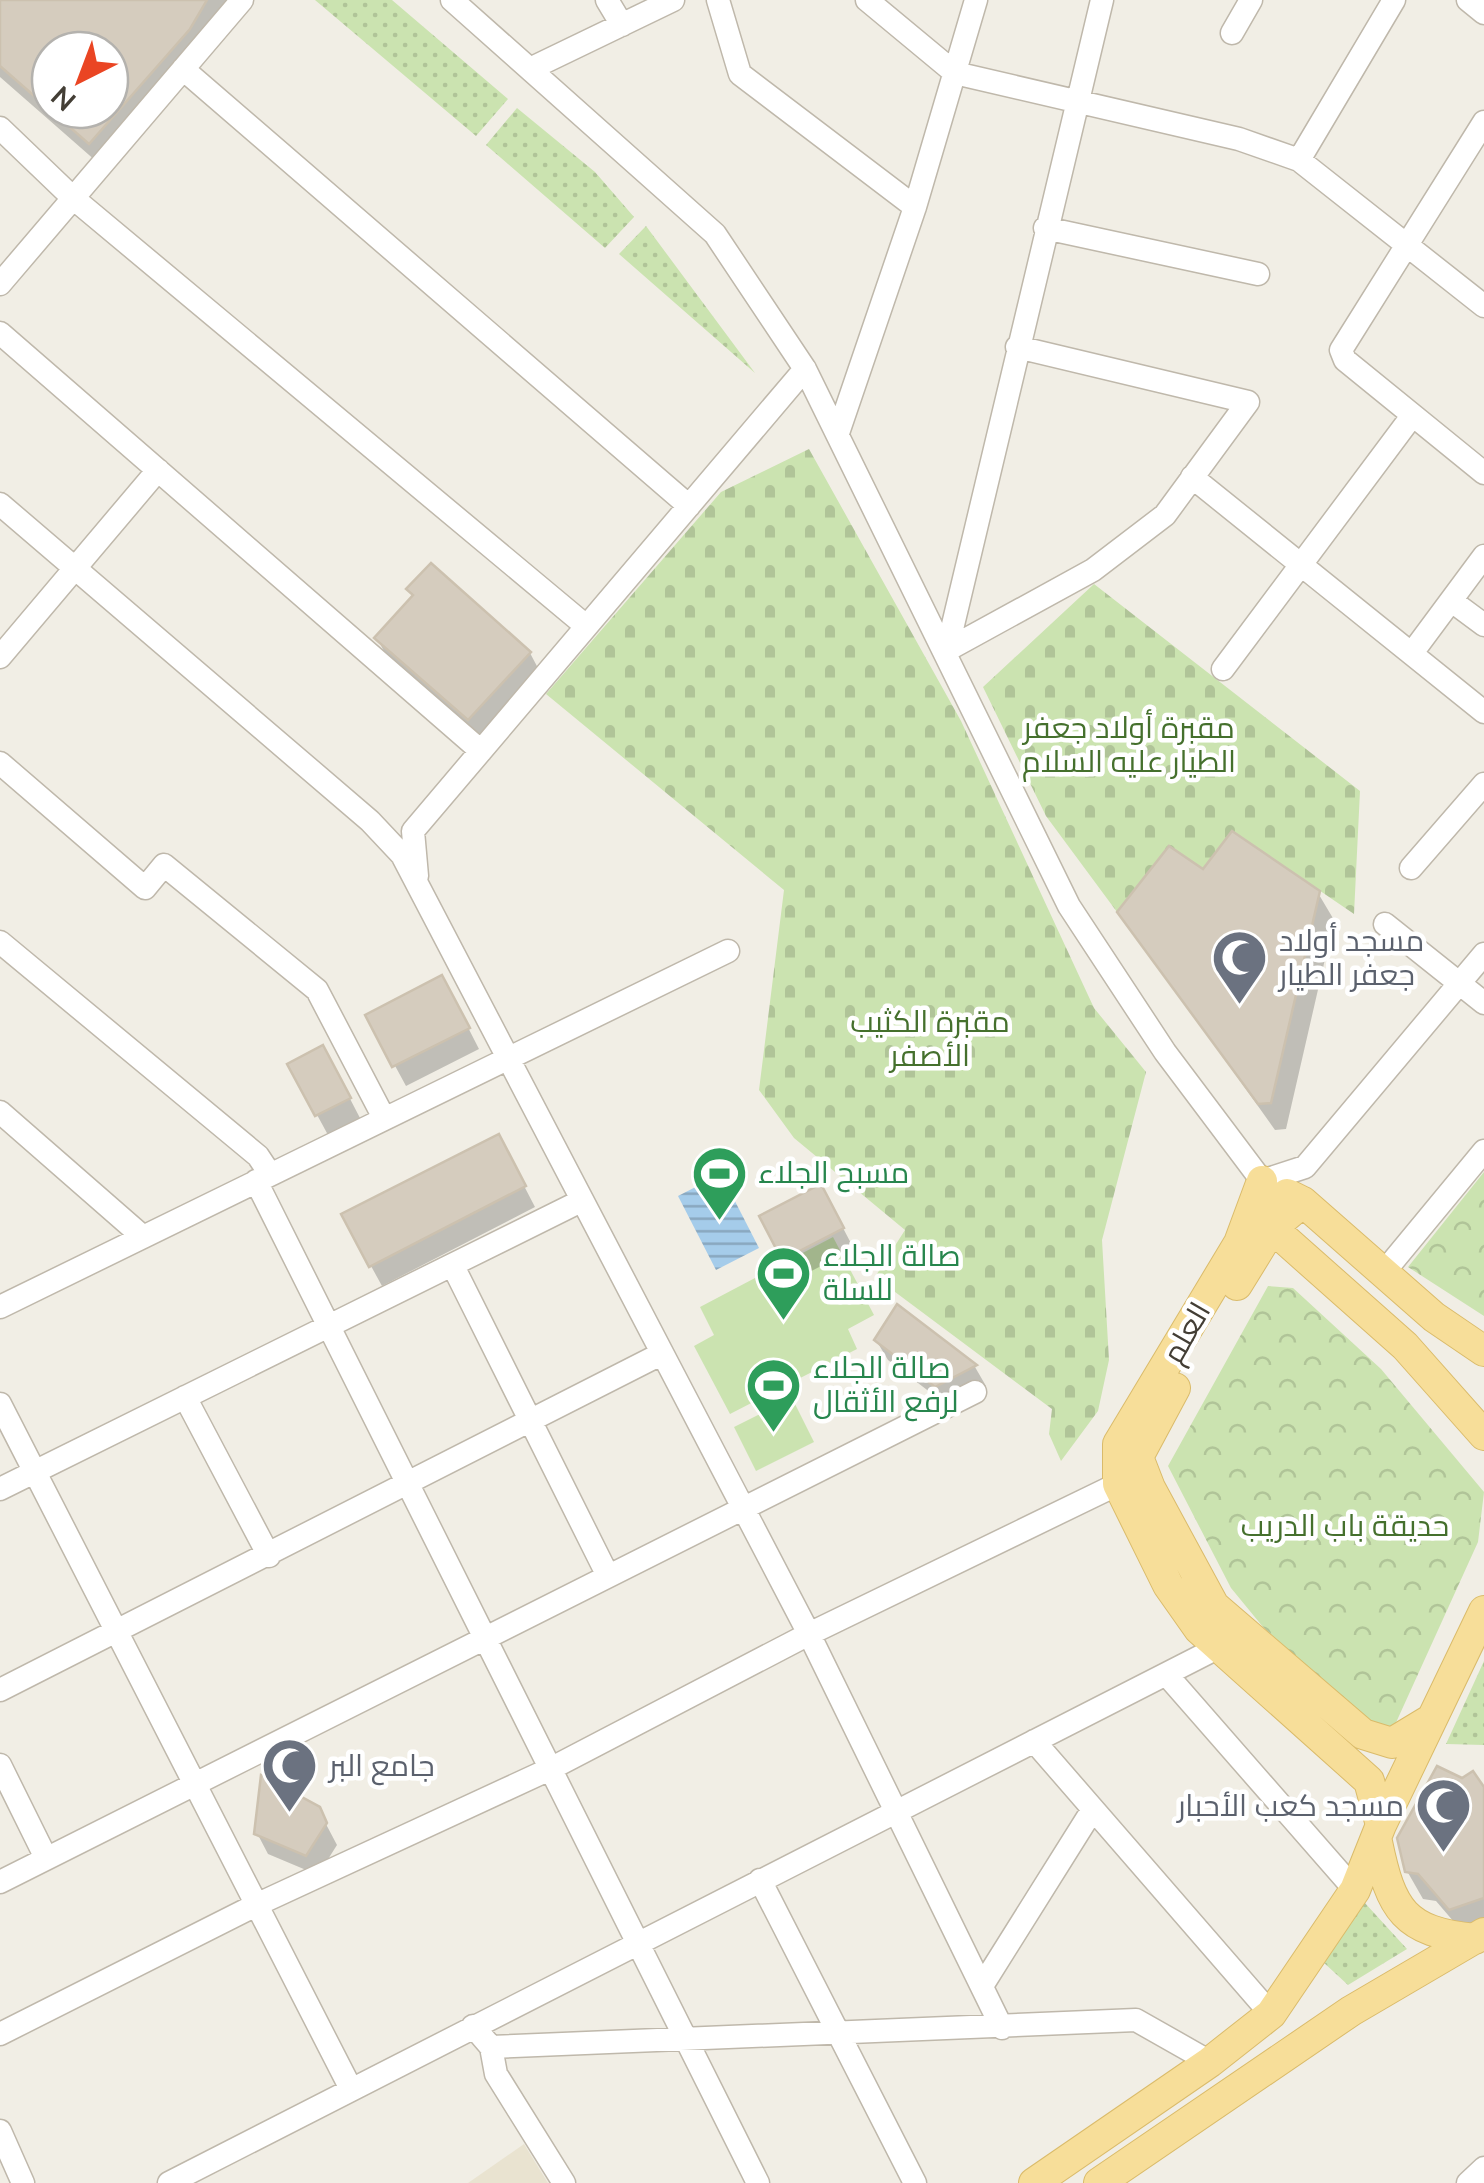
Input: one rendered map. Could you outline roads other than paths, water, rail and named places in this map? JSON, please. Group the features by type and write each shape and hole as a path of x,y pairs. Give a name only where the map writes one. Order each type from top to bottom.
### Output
{"main road":[{"path":"1262,1181 1303,1202 1434,1317 1484,1351"},
{"path":"1262,1181 1272,1228 1405,1346 1484,1435"},
{"name":"العلم","path":"1118,1484 1118,1444 1239,1243 1262,1181"},
{"name":"العلم","path":"1118,1484 1138,1457 1272,1228 1303,1202"},
{"path":"1138,1457 1150,1488 1214,1606 1363,1734 1392,1743 1430,1720"},
{"path":"1118,1484 1168,1585 1199,1629 1369,1780 1387,1890 1409,1921 1438,1935 1480,1936"},
{"path":"1034,2183 1210,2062 1271,2014 1355,1890 1430,1720 1484,1611"},
{"path":"1099,2183 1351,2011 1480,1936"}],"street":[{"path":"0,284 242,0"},
{"path":"452,0 715,234 805,368 1069,906 1165,1052 1262,1181 1305,1167 1484,954"},
{"path":"607,0 622,25"},
{"path":"530,70 673,0"},
{"path":"718,0 740,74 915,207"},
{"path":"867,0 954,73 1239,139 1300,160 1484,306"},
{"path":"838,434 915,207 976,0"},
{"path":"946,650 1075,98 1102,0"},
{"path":"1232,32 1251,0"},
{"path":"1300,160 1394,0"},
{"path":"1468,0 1484,14"},
{"path":"183,69 689,506"},
{"path":"1484,122 1341,350 1345,360 1484,472"},
{"path":"0,128 74,198 586,626"},
{"path":"1045,228 1258,274"},
{"path":"0,333 481,751"},
{"path":"946,650 1093,570 1165,515 1248,402 1017,347"},
{"path":"418,886 413,830 805,368"},
{"path":"1223,669 1412,416"},
{"path":"0,657 158,470"},
{"path":"1192,478 1484,712"},
{"path":"0,504 370,821 402,855 809,1634 1002,2028"},
{"path":"1412,654 1484,556"},
{"path":"1453,602 1484,626"},
{"path":"0,763 145,888 164,866 317,990 384,1118"},
{"path":"1411,868 1484,784"},
{"path":"1385,924 1484,1003"},
{"path":"0,942 258,1156 263,1177 328,1326 758,2183"},
{"path":"0,1306 728,951"},
{"path":"0,1112 142,1236"},
{"path":"1384,1272 1484,1152"},
{"path":"0,1490 581,1201"},
{"path":"453,1266 607,1574"},
{"path":"0,1690 662,1354"},
{"path":"0,1882 975,1392"},
{"path":"185,1398 269,1556"},
{"path":"0,1404 351,2089"},
{"path":"0,2034 256,1904 550,1769 809,1634 1118,1484"},
{"path":"169,2183 1222,1646"},
{"path":"1166,1674 1355,1890"},
{"path":"1034,1741 1271,2014"},
{"path":"0,1764 46,1858"},
{"path":"982,1986 1092,1809"},
{"path":"760,1880 915,2183"},
{"path":"491,2048 682,2036 1002,2028 1136,2020 1210,2062"},
{"path":"473,2026 491,2048 496,2074 564,2183"},
{"path":"0,2131 23,2183"},
{"path":"1468,2183 1484,2168"}],"water":[{"name":"مسبح الجلاء","path":"721,1174 759,1248 716,1270 678,1196"}],"place":[{"name":"مسجد أولاد جعفر الطيار","path":"1240,1007"},
{"name":"مسبح الجلاء","path":"719,1222"},
{"name":"صالة الجلاء للسلة","path":"784,1322"},
{"name":"صالة الجلاء لرفع الأثقال","path":"774,1434"},
{"name":"جامع البر","path":"290,1815"},
{"name":"مسجد كعب الأحبار","path":"1443,1855"}],"park label":[{"name":"مقبرة أولاد جعفر الطيار عليه السلام","path":"1129,745"},
{"name":"مقبرة الكثيب الأصفر","path":"930,1039"},
{"name":"حديقة باب الدريب","path":"1345,1526"}]}
